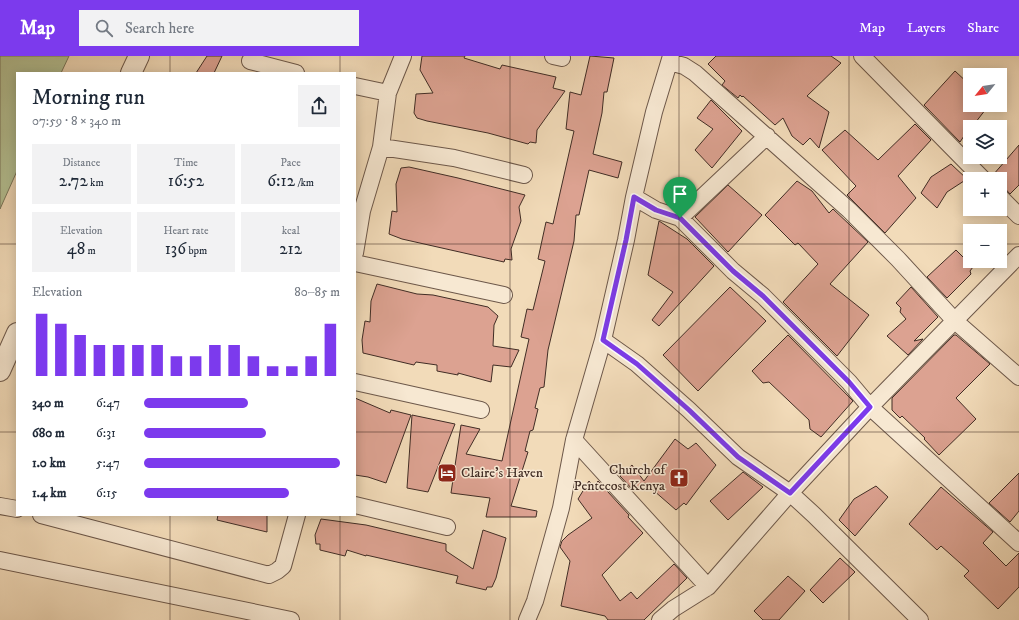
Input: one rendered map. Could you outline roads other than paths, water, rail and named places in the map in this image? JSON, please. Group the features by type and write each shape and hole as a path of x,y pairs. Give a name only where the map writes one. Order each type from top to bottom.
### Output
{"street":[{"path":"131,72 139,56"},
{"path":"356,242 359,210 381,147 388,93 403,56"},
{"path":"864,57 975,172"},
{"path":"527,620 535,601 561,508 574,440 603,340 654,112 670,59 695,72 849,210 898,259 955,321 1019,377"},
{"path":"248,63 291,72"},
{"path":"356,86 388,93"},
{"path":"680,218 767,136"},
{"path":"381,147 454,158 524,175"},
{"path":"634,197 656,210 680,218 733,271 763,296 849,382 870,407 1019,543"},
{"path":"1007,204 1019,216"},
{"path":"660,620 708,587 790,493 870,407 1019,255"},
{"path":"356,263 504,295"},
{"path":"0,371 16,335"},
{"path":"603,340 637,364 689,410 738,457 790,493 920,620"},
{"path":"356,382 481,410"},
{"path":"574,440 708,587"},
{"path":"356,505 447,527"},
{"path":"0,506 16,510"},
{"path":"45,516 269,575 283,566 297,516"},
{"path":"0,560 291,620"}],"place":[{"name":"Claire's Haven","path":"447,473"},
{"name":"Church of Pentecost Kenya","path":"679,478"}]}
